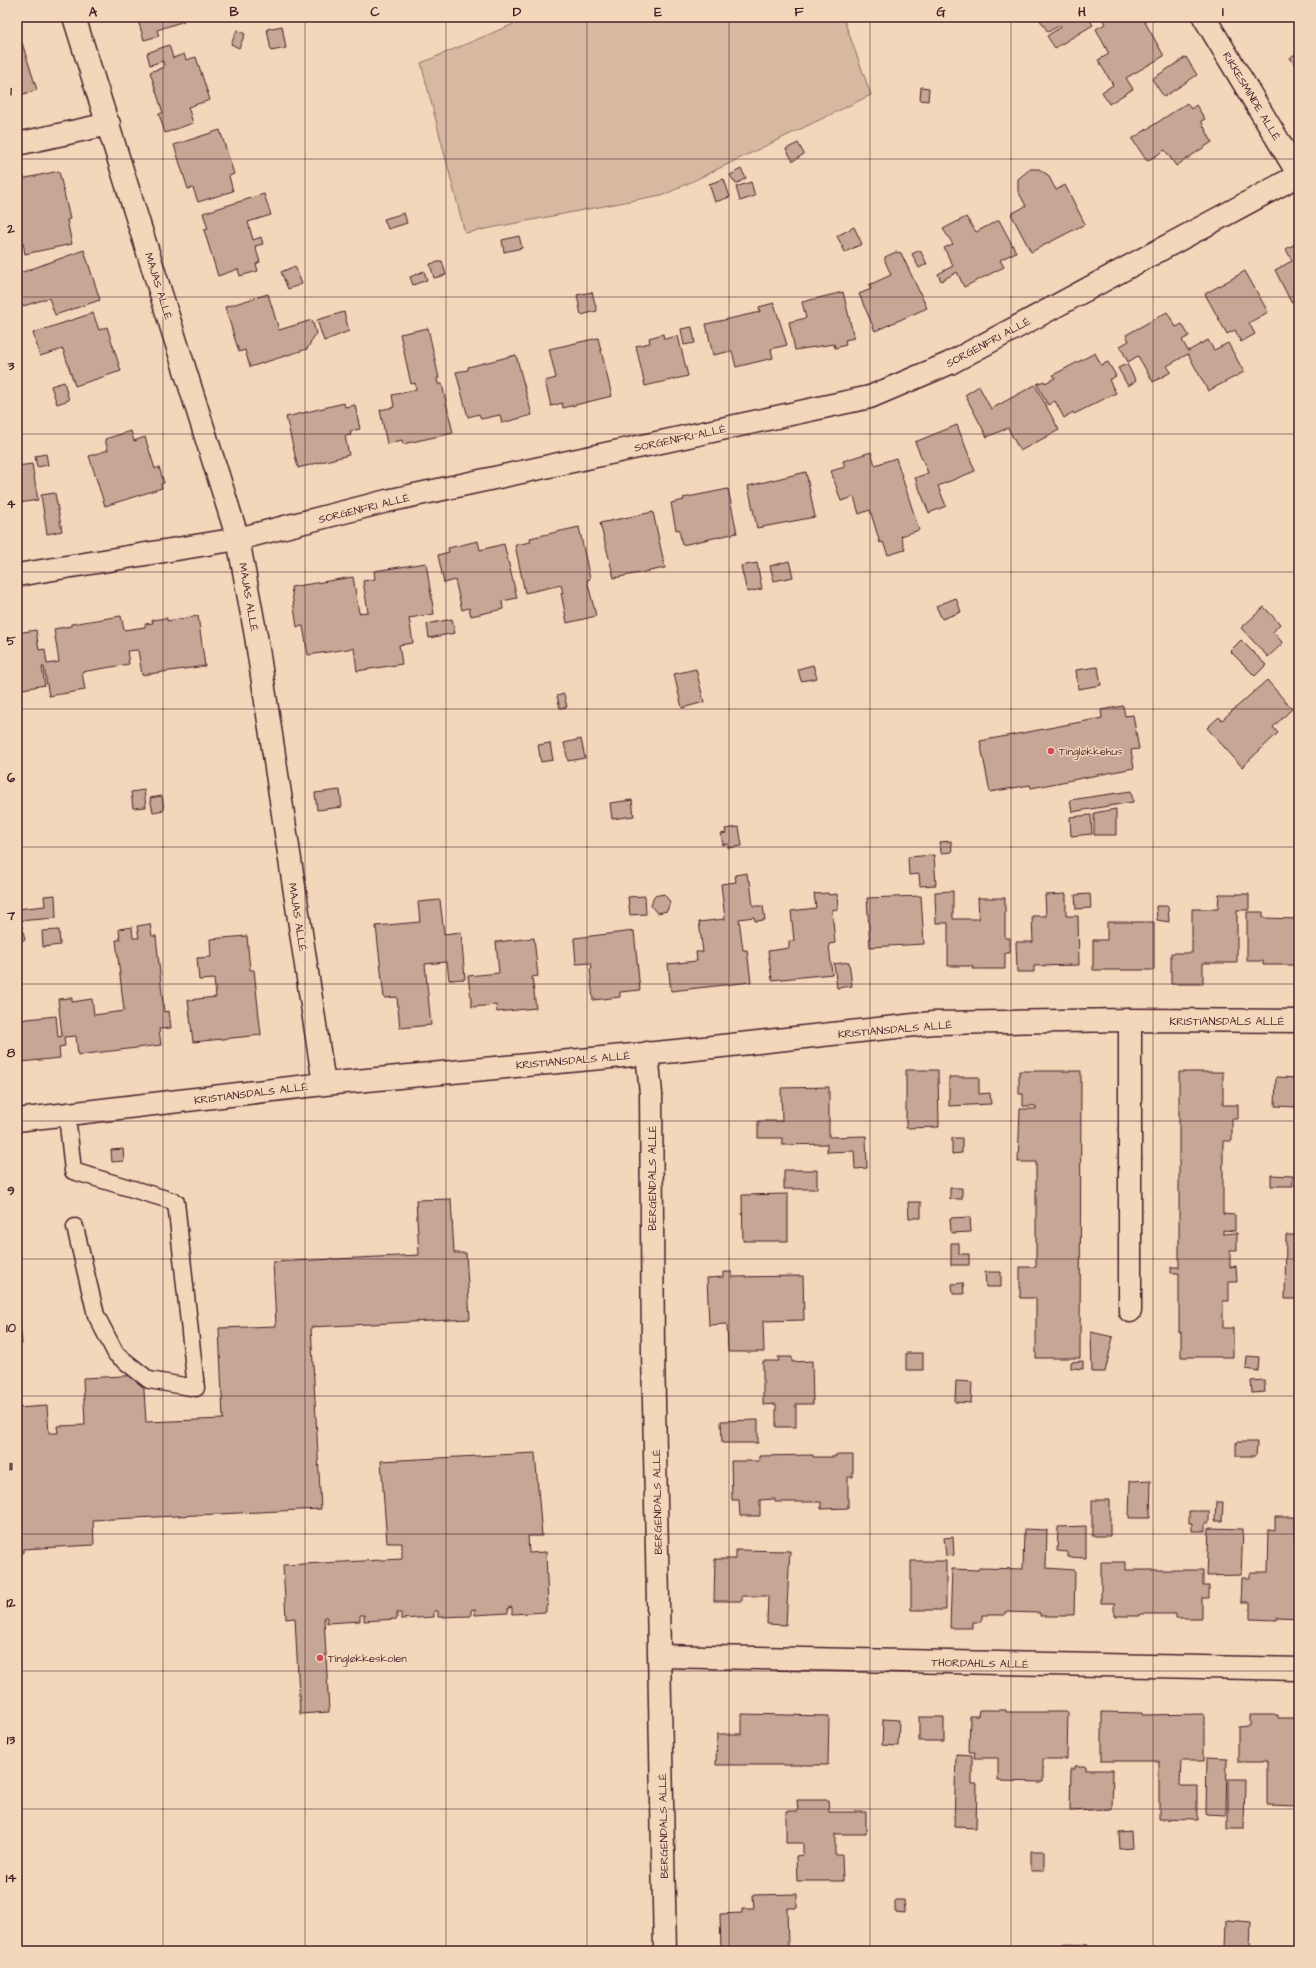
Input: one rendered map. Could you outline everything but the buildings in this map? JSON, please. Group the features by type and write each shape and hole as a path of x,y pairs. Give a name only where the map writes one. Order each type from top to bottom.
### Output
{"street":[{"name":"MAJAS ALLÉ","path":"74,17 109,124 238,540 256,636 324,1084"},
{"name":"RIKKESMINDE ALLÉ","path":"1204,17 1299,175"},
{"path":"17,144 109,124"},
{"name":"SORGENFRI ALLÉ","path":"17,575 238,540 387,501 870,397 950,363 1299,175"},
{"path":"1130,1020 1130,1310"},
{"name":"KRISTIANSDALS ALLÉ","path":"17,1120 324,1084 647,1053 933,1023 1130,1020 1299,1021"},
{"name":"BERGENDALS ALLÉ","path":"647,1053 651,1094 654,1352 665,1951"},
{"name":"THORDAHLS ALLÉ","path":"660,1656 1299,1669"}],"lane":[{"path":"68,1115 73,1171 176,1202 196,1388 149,1380 116,1354 96,1315 75,1227"}],"shaded area":[{"path":"530,17 843,17 871,95 666,194 465,233 421,63"}],"place":[{"name":"Tingløkkehus","path":"1051,751"},
{"name":"Tingløkkeskolen","path":"320,1658"}]}
